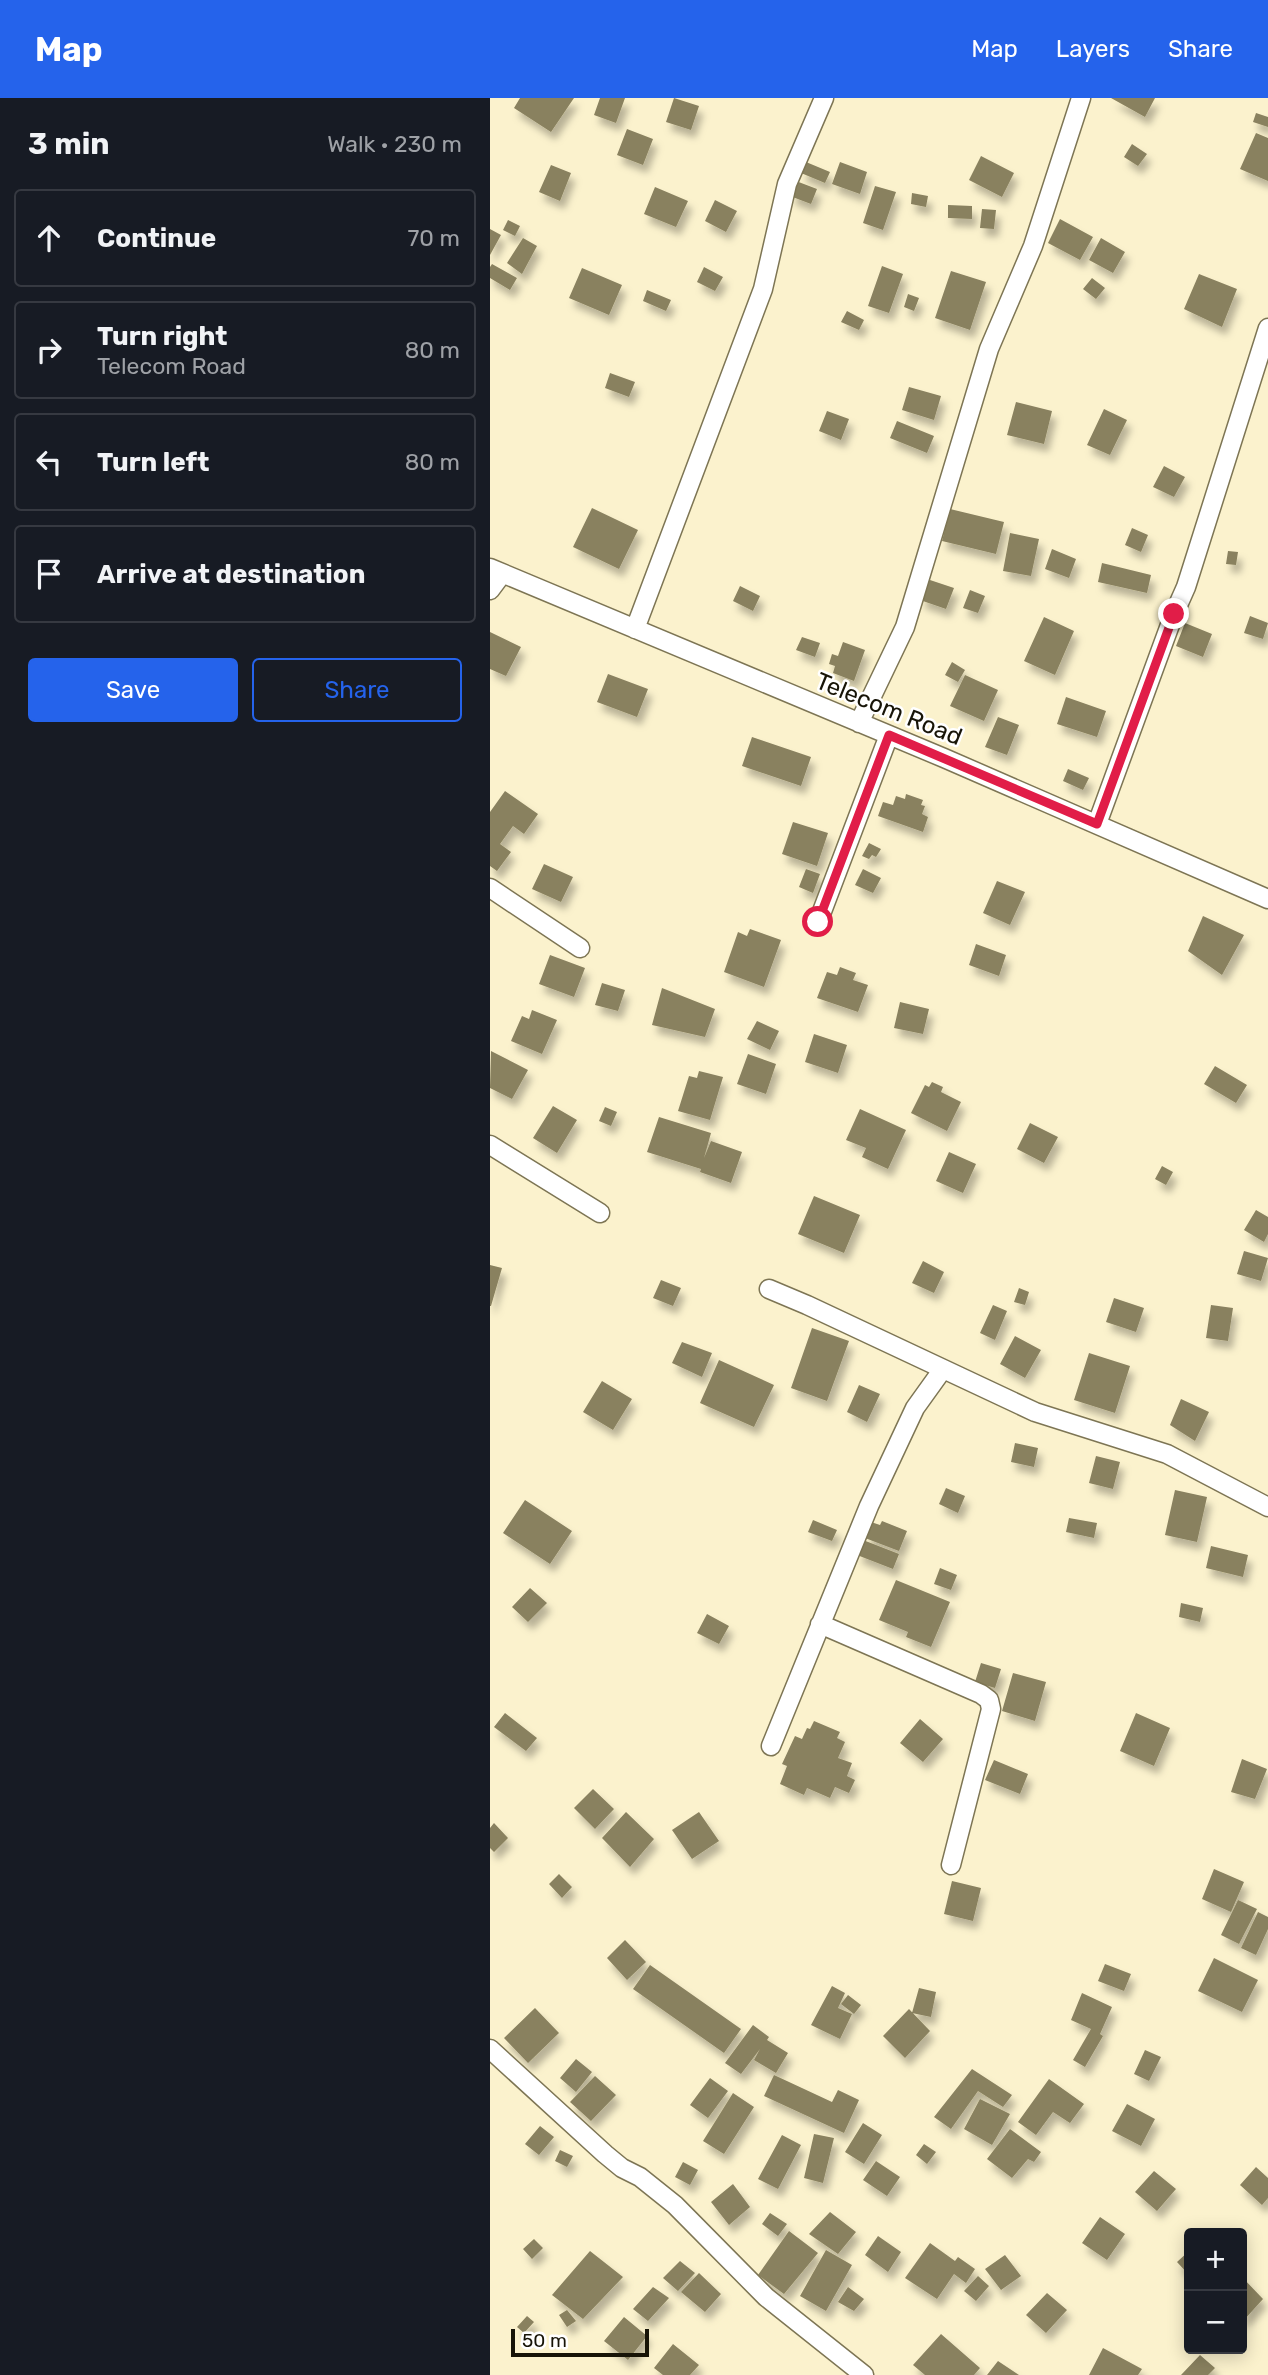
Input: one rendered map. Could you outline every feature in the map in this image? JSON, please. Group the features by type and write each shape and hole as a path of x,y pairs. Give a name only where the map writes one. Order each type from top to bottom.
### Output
{"street":[{"path":"635,629 763,289 787,184 824,98"},
{"path":"859,723 905,627 989,349 1033,246 1081,98"},
{"path":"1097,824 1186,587 1268,328"},
{"path":"490,590 496,571"},
{"name":"Telecom Road","path":"496,571 889,735 1268,899"},
{"path":"818,922 889,735"},
{"path":"490,888 580,948"},
{"path":"490,1145 600,1213"},
{"path":"769,1289 1035,1412 1167,1454 1268,1507"},
{"path":"771,1746 869,1506 915,1408 943,1369"},
{"path":"820,1625 981,1694 989,1700 991,1709 951,1865"},
{"path":"490,2049 605,2154 675,2205 766,2297 864,2375"}],"building":[{"path":"520,98 574,98 551,132 514,108"},
{"path":"600,98 625,98 616,123 594,115"},
{"path":"674,98 699,106 691,130 666,122"},
{"path":"1111,98 1155,98 1145,117"},
{"path":"1256,113 1268,117 1268,127 1253,122"},
{"path":"627,129 653,139 643,165 617,155"},
{"path":"1256,133 1268,138 1268,181 1240,169"},
{"path":"1132,144 1147,154 1138,166 1124,157"},
{"path":"981,156 1014,173 1002,197 969,180"},
{"path":"806,162 830,172 825,183 801,173"},
{"path":"840,162 867,172 860,194 832,184"},
{"path":"551,165 571,173 560,201 539,192"},
{"path":"796,181 817,189 811,204 790,196"},
{"path":"875,186 896,192 883,230 863,223"},
{"path":"655,187 688,201 676,227 644,214"},
{"path":"912,193 928,196 926,207 911,204"},
{"path":"715,200 737,211 726,232 705,221"},
{"path":"948,205 972,206 972,219 948,218"},
{"path":"982,209 996,210 994,229 980,228"},
{"path":"1060,219 1093,237 1080,260 1048,243"},
{"path":"508,220 520,226 515,236 503,230"},
{"path":"490,229 501,235 490,255"},
{"path":"523,238 537,246 522,274 507,263"},
{"path":"1101,238 1125,252 1113,273 1089,260"},
{"path":"492,264 517,278 510,290 490,278"},
{"path":"882,266 903,274 889,313 868,306"},
{"path":"704,267 723,277 715,291 697,282"},
{"path":"582,268 622,285 609,315 569,298"},
{"path":"951,271 986,282 970,330 935,318"},
{"path":"1199,274 1237,289 1222,327 1184,309"},
{"path":"1092,278 1105,288 1096,299 1083,289"},
{"path":"647,290 671,300 666,311 643,301"},
{"path":"908,294 919,298 914,311 904,307"},
{"path":"847,311 864,320 859,330 841,322"},
{"path":"610,373 635,382 629,397 605,388"},
{"path":"909,387 941,396 934,420 902,410"},
{"path":"1016,402 1052,411 1044,444 1007,435"},
{"path":"1104,409 1127,420 1110,455 1087,445"},
{"path":"827,411 849,419 841,440 819,431"},
{"path":"897,421 934,436 927,453 890,438"},
{"path":"1164,466 1185,477 1174,497 1153,487"},
{"path":"592,508 638,530 619,569 573,547"},
{"path":"950,509 1004,522 996,554 942,541"},
{"path":"1132,528 1148,535 1141,552 1125,545"},
{"path":"1010,533 1039,539 1031,576 1003,571"},
{"path":"1052,549 1076,559 1069,578 1045,569"},
{"path":"1228,551 1238,552 1236,565 1226,564"},
{"path":"1102,563 1151,575 1147,593 1098,582"},
{"path":"927,579 954,588 946,609 920,600"},
{"path":"740,586 760,596 753,611 733,601"},
{"path":"970,590 985,596 978,613 963,608"},
{"path":"1250,616 1268,623 1263,639 1244,633"},
{"path":"1044,617 1074,631 1055,675 1024,661"},
{"path":"1185,623 1212,634 1203,657 1176,646"},
{"path":"490,632 521,647 506,676 490,669"},
{"path":"802,637 820,643 815,657 796,650"},
{"path":"843,642 865,650 854,681 833,673 835,666 829,664 832,654 838,656"},
{"path":"952,662 965,670 958,682 945,675"},
{"path":"608,674 648,689 637,717 597,702"},
{"path":"965,675 998,690 984,721 950,706"},
{"path":"1066,697 1106,711 1097,737 1057,724"},
{"path":"998,717 1019,725 1007,755 985,747"},
{"path":"752,737 811,757 801,786 742,766"},
{"path":"1068,769 1089,778 1083,790 1063,781"},
{"path":"505,791 538,814 524,834 513,826 500,844 511,852 497,871 490,866 490,812"},
{"path":"906,794 923,800 921,805 925,806 922,814 928,817 923,832 878,816 883,802 893,805 896,796 905,799"},
{"path":"793,822 828,833 817,866 782,854"},
{"path":"869,843 881,849 876,857 872,855 869,859 862,856"},
{"path":"544,864 573,877 561,902 532,889"},
{"path":"806,869 820,874 813,893 799,887"},
{"path":"863,869 881,878 873,893 855,885"},
{"path":"997,881 1025,892 1010,925 983,913"},
{"path":"1203,916 1244,935 1222,975 1188,951"},
{"path":"750,929 781,940 764,987 724,972 738,932 747,936"},
{"path":"976,944 1006,955 999,976 969,965"},
{"path":"550,955 585,968 574,997 539,984"},
{"path":"840,967 856,973 853,980 868,985 858,1012 817,998 827,972 837,975"},
{"path":"602,983 625,990 618,1011 595,1005"},
{"path":"662,988 715,1009 705,1037 652,1025"},
{"path":"900,1002 929,1009 923,1034 894,1028"},
{"path":"532,1010 557,1020 542,1054 511,1041 522,1016 529,1019"},
{"path":"757,1021 779,1031 770,1050 747,1039"},
{"path":"814,1034 847,1045 838,1073 805,1062"},
{"path":"491,1051 528,1070 512,1099 490,1088"},
{"path":"748,1054 776,1064 766,1094 737,1084"},
{"path":"1215,1066 1247,1085 1236,1103 1204,1084"},
{"path":"699,1071 723,1077 710,1120 678,1111 689,1076 697,1078"},
{"path":"932,1082 943,1087 941,1092 961,1102 947,1131 911,1113 925,1085 929,1087"},
{"path":"553,1106 577,1120 557,1153 533,1138"},
{"path":"605,1107 617,1112 611,1126 599,1121"},
{"path":"860,1109 906,1130 888,1169 862,1157 866,1148 846,1140"},
{"path":"659,1117 711,1133 704,1158 711,1141 742,1152 731,1183 700,1172 701,1169 647,1152"},
{"path":"1030,1123 1058,1137 1044,1163 1017,1149"},
{"path":"949,1152 976,1164 963,1193 936,1181"},
{"path":"1162,1166 1173,1172 1166,1185 1155,1179"},
{"path":"814,1196 860,1215 844,1253 798,1234"},
{"path":"1256,1210 1268,1217 1268,1234 1264,1242 1244,1230"},
{"path":"1244,1251 1268,1258 1261,1281 1237,1274"},
{"path":"923,1261 944,1272 934,1293 912,1283"},
{"path":"490,1265 502,1268 491,1306 490,1306"},
{"path":"661,1280 681,1288 673,1306 653,1298"},
{"path":"1019,1288 1029,1292 1025,1305 1014,1302"},
{"path":"1114,1298 1144,1308 1136,1332 1106,1322"},
{"path":"993,1305 1007,1311 995,1340 980,1333"},
{"path":"1211,1305 1233,1308 1228,1341 1206,1338"},
{"path":"812,1328 849,1341 827,1401 791,1388"},
{"path":"1015,1336 1041,1350 1025,1378 1000,1364"},
{"path":"682,1342 712,1353 702,1377 672,1363"},
{"path":"1089,1353 1130,1366 1115,1413 1074,1400"},
{"path":"719,1360 774,1385 754,1427 700,1403"},
{"path":"602,1381 632,1399 613,1430 583,1412"},
{"path":"859,1385 880,1394 867,1422 847,1412"},
{"path":"1181,1399 1209,1412 1195,1441 1170,1425"},
{"path":"1015,1443 1038,1448 1034,1467 1011,1462"},
{"path":"1096,1456 1120,1462 1113,1489 1089,1483"},
{"path":"946,1488 965,1496 958,1513 939,1504"},
{"path":"1175,1490 1207,1497 1197,1542 1165,1535"},
{"path":"525,1500 572,1531 550,1564 503,1533"},
{"path":"1069,1518 1097,1523 1094,1538 1066,1532"},
{"path":"813,1520 837,1530 832,1541 808,1532"},
{"path":"882,1521 907,1531 899,1551 865,1538 871,1522 880,1525"},
{"path":"863,1540 899,1554 893,1569 857,1555"},
{"path":"1211,1546 1248,1555 1243,1577 1206,1568"},
{"path":"940,1568 957,1575 951,1590 934,1584"},
{"path":"896,1580 950,1602 931,1647 906,1637 908,1632 879,1620"},
{"path":"530,1588 547,1603 528,1622 512,1607"},
{"path":"1181,1603 1203,1608 1200,1622 1179,1617"},
{"path":"707,1614 729,1626 719,1644 697,1633"},
{"path":"981,1663 1001,1669 995,1688 975,1682"},
{"path":"1013,1673 1046,1682 1035,1721 1002,1711"},
{"path":"505,1713 537,1738 526,1751 494,1727"},
{"path":"1136,1713 1170,1728 1154,1766 1120,1751"},
{"path":"920,1719 943,1739 923,1762 900,1743"},
{"path":"814,1721 840,1732 837,1738 845,1742 838,1758 852,1763 847,1776 855,1780 849,1793 835,1787 830,1798 807,1788 804,1795 780,1784 787,1766 782,1764 795,1736 802,1739"},
{"path":"1242,1759 1267,1769 1255,1799 1231,1792"},
{"path":"994,1760 1028,1774 1020,1794 985,1780"},
{"path":"593,1789 614,1809 595,1829 574,1808"},
{"path":"626,1812 654,1839 630,1867 602,1838"},
{"path":"699,1812 719,1841 692,1859 672,1830"},
{"path":"494,1823 508,1838 494,1852 490,1848 490,1828"},
{"path":"1214,1869 1244,1882 1231,1912 1202,1899"},
{"path":"559,1874 572,1887 562,1898 549,1884"},
{"path":"952,1881 981,1888 973,1921 944,1914"},
{"path":"1238,1900 1257,1909 1239,1944 1221,1935"},
{"path":"1258,1912 1268,1917 1268,1929 1256,1955 1241,1948"},
{"path":"625,1940 646,1962 627,1980 607,1958"},
{"path":"1214,1958 1258,1980 1242,2012 1198,1991"},
{"path":"1105,1964 1131,1974 1124,1991 1098,1981"},
{"path":"650,1965 741,2029 724,2053 633,1989"},
{"path":"832,1986 845,1993 838,2008 852,2014 840,2039 811,2025"},
{"path":"919,1988 936,1992 931,2017 912,2013"},
{"path":"1082,1993 1112,2007 1100,2034 1103,2036 1085,2067 1073,2060 1091,2029 1071,2020"},
{"path":"848,1995 861,2005 854,2014 841,2004"},
{"path":"535,2008 559,2033 528,2063 504,2038"},
{"path":"909,2009 930,2031 905,2058 883,2036"},
{"path":"753,2025 769,2037 767,2040 788,2053 776,2073 754,2060 760,2049 741,2074 725,2063"},
{"path":"1145,2050 1161,2057 1149,2081 1134,2074"},
{"path":"576,2059 592,2072 576,2092 560,2078"},
{"path":"972,2069 1012,2095 1003,2107 978,2091 951,2129 934,2117"},
{"path":"774,2075 832,2102 838,2090 859,2100 844,2133 764,2096"},
{"path":"595,2076 616,2095 591,2121 570,2102"},
{"path":"710,2078 728,2091 708,2118 690,2105"},
{"path":"1049,2079 1084,2104 1070,2123 1053,2112 1036,2135 1018,2122"},
{"path":"733,2093 754,2107 724,2154 703,2141"},
{"path":"980,2099 1010,2114 992,2145 964,2129"},
{"path":"1127,2104 1155,2119 1141,2146 1112,2131"},
{"path":"863,2123 882,2135 864,2164 845,2152"},
{"path":"540,2126 554,2137 539,2155 525,2144"},
{"path":"1010,2129 1041,2152 1034,2162 1028,2159 1012,2178 987,2159"},
{"path":"814,2134 834,2138 823,2183 804,2178"},
{"path":"782,2135 801,2145 778,2189 758,2179"},
{"path":"924,2144 936,2152 927,2164 916,2155"},
{"path":"560,2150 573,2156 567,2167 555,2161"},
{"path":"876,2161 900,2177 887,2196 863,2180"},
{"path":"683,2162 698,2170 690,2185 675,2177"},
{"path":"1256,2167 1268,2178 1268,2198 1262,2205 1240,2185"},
{"path":"1154,2171 1176,2189 1157,2211 1135,2192"},
{"path":"733,2184 750,2207 729,2225 711,2202"},
{"path":"830,2212 856,2232 838,2254 809,2234"},
{"path":"770,2213 787,2224 778,2236 762,2224"},
{"path":"1100,2217 1125,2234 1107,2260 1082,2243"},
{"path":"789,2231 818,2253 784,2294 758,2275"},
{"path":"878,2236 901,2252 888,2272 865,2255"},
{"path":"534,2239 543,2248 532,2259 523,2249"},
{"path":"930,2243 955,2261 958,2257 975,2269 966,2283 954,2274 937,2299 905,2278"},
{"path":"826,2250 852,2265 826,2311 800,2296"},
{"path":"590,2251 623,2277 583,2319 552,2295"},
{"path":"1005,2255 1021,2276 1001,2290 985,2269"},
{"path":"1184,2256 1184,2270 1177,2262"},
{"path":"680,2261 695,2273 678,2291 663,2278"},
{"path":"699,2273 721,2294 705,2312 681,2292"},
{"path":"978,2276 989,2286 976,2301 964,2291"},
{"path":"1247,2282 1263,2299 1247,2317"},
{"path":"653,2287 669,2298 648,2321 633,2309"},
{"path":"848,2287 864,2299 854,2311 838,2302"},
{"path":"1047,2293 1067,2310 1046,2333 1026,2315"},
{"path":"567,2310 576,2321 567,2327 559,2315"},
{"path":"527,2316 534,2322 524,2333 517,2327"},
{"path":"624,2317 647,2336 628,2360 604,2341"},
{"path":"941,2334 980,2368 974,2375 925,2375 913,2365"},
{"path":"673,2344 699,2365 690,2375 663,2375 654,2368"},
{"path":"1103,2348 1142,2369 1138,2375 1089,2375"},
{"path":"1200,2355 1215,2368 1208,2375 1181,2375"},
{"path":"998,2361 1019,2375 987,2375"}],"route":[{"path":"818,922 889,735 1097,824 1174,614"}]}
